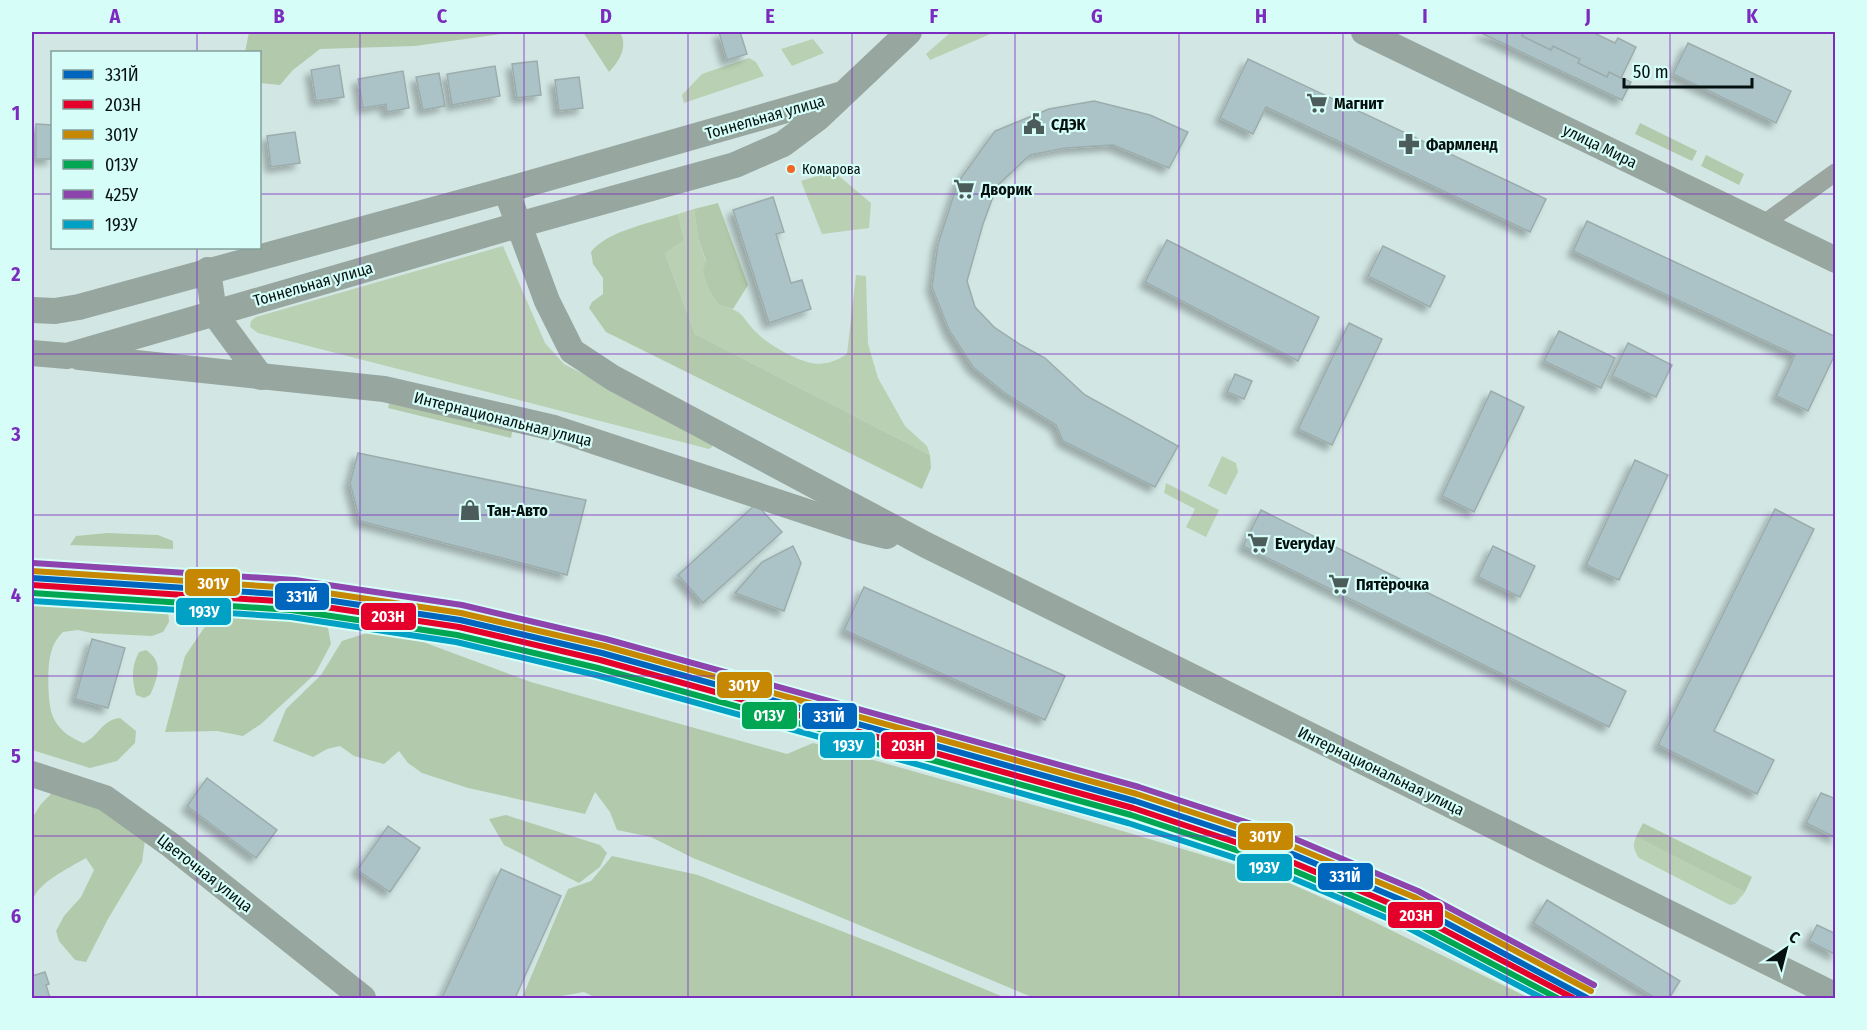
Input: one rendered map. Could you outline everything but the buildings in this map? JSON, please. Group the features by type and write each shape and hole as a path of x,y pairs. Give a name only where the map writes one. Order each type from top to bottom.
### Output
{"main road":[{"name":"улица Мира","path":"1364,32 1836,260"},
{"path":"842,95 903,33"},
{"name":"Тоннельная улица","path":"32,310 55,311 79,307 842,95"},
{"name":"Тоннельная улица","path":"32,353 67,356 518,225 735,165 783,144 818,118 842,95"},
{"name":"Интернациональная улица","path":"506,190 547,302 572,351 613,378 926,545 1836,996"},
{"path":"208,270 214,313 261,377"},
{"name":"Интернациональная улица","path":"67,356 384,389 554,428 862,530 926,545"},
{"name":"Цветочная улица","path":"32,774 105,798 172,846 363,999"}],"street":[{"path":"1762,225 1836,172"}],"green space":[{"path":"249,32 516,32 415,46 320,49 293,70 280,85 261,83 261,51 245,51"},
{"path":"583,32 620,32 623,43 622,53 609,72"},
{"path":"951,32 995,32 930,60 926,54"},
{"path":"813,39 824,53 792,66 781,49"},
{"path":"749,58 756,62 764,76 684,103 682,95 702,74"},
{"path":"1640,123 1697,151 1692,161 1635,134"},
{"path":"1706,155 1744,174 1739,185 1701,166"},
{"path":"833,171 871,203 869,228 822,234 801,181"},
{"path":"718,203 748,285 733,309 720,305 710,291 703,272 706,261 698,238 694,209"},
{"path":"694,209 698,238 720,305 742,315 765,340 799,359 822,364 847,354 856,275 866,276 868,344 878,378 905,426 927,446 930,455 695,334 665,254 684,240 678,214"},
{"path":"678,214 684,240 665,254 695,334 930,455 931,468 922,489 606,332 589,308 592,302 603,294 603,278 593,264 591,252 608,238 619,233"},
{"path":"503,246 545,343 564,364 712,441 712,447 709,449 258,333 250,327 251,321 256,317"},
{"path":"391,398 513,428 511,438 388,408"},
{"path":"1222,456 1236,463 1238,472 1226,495 1208,486"},
{"path":"1166,483 1219,510 1206,537 1186,527 1195,509 1164,493"},
{"path":"107,533 158,535 173,541 173,549 70,545 76,536"},
{"path":"32,595 121,599 155,604 168,609 169,622 163,632 152,636 91,633 78,630 63,632 52,650 48,686 56,723 66,734 83,743 93,737 104,725 120,718 136,731 135,743 117,761 90,768 32,750"},
{"path":"249,610 322,619 328,628 331,644 315,674 261,724 243,736 217,731 165,732 185,656 204,628 216,616"},
{"path":"370,632 399,633 531,682 787,754 813,743 1069,815 1273,876 1350,910 1529,998 1034,998 693,858 651,837 617,830 610,812 595,792 585,814 468,788 422,773 408,763 399,751 384,764 354,756 340,746 327,749 313,757 273,741 286,709 321,675 342,641"},
{"path":"146,650 155,660 158,670 150,695 144,698 136,695 133,673 139,652"},
{"path":"55,790 107,809 145,840 142,862 108,919 86,962 75,960 59,941 56,931 64,916 81,897 94,870 86,858 54,877 35,895 32,940 32,818 41,804"},
{"path":"506,815 600,845 607,853 600,867 579,883 504,845 489,819"},
{"path":"1643,823 1752,877 1745,892 1636,837"},
{"path":"1636,837 1745,892 1735,904 1730,905 1639,858 1634,848"},
{"path":"612,856 698,875 1006,998 596,998 584,992 551,998 522,998 568,889 591,881"}],"transit line":[{"name":"425У","path":"33,563 295,580 462,605 606,639 1139,787 1288,836 1418,891 1594,985"},
{"name":"301У","path":"32,571 294,588 461,613 604,646 1137,794 1285,843 1414,897 1591,991"},
{"name":"331Й","path":"32,578 293,595 460,620 602,653 1135,801 1283,850 1411,904 1587,998"},
{"name":"203Н","path":"32,585 292,602 459,627 600,660 1133,808 1280,857 1408,911 1573,998"},
{"name":"013У","path":"32,593 291,610 457,635 598,668 1131,815 1278,864 1405,918 1557,998"},
{"name":"193У","path":"32,601 291,617 456,642 596,675 1128,823 1275,871 1401,924 1542,998"}],"place":[{"name":"Магнит","path":"1317,103"},
{"name":"СДЭК","path":"1034,124"},
{"name":"Фармленд","path":"1409,144"},
{"name":"Комарова","path":"791,169"},
{"name":"Дворик","path":"964,189"},
{"name":"Тан-Авто","path":"470,510"},
{"name":"Everyday","path":"1258,543"},
{"name":"Пятёрочка","path":"1339,584"}]}
